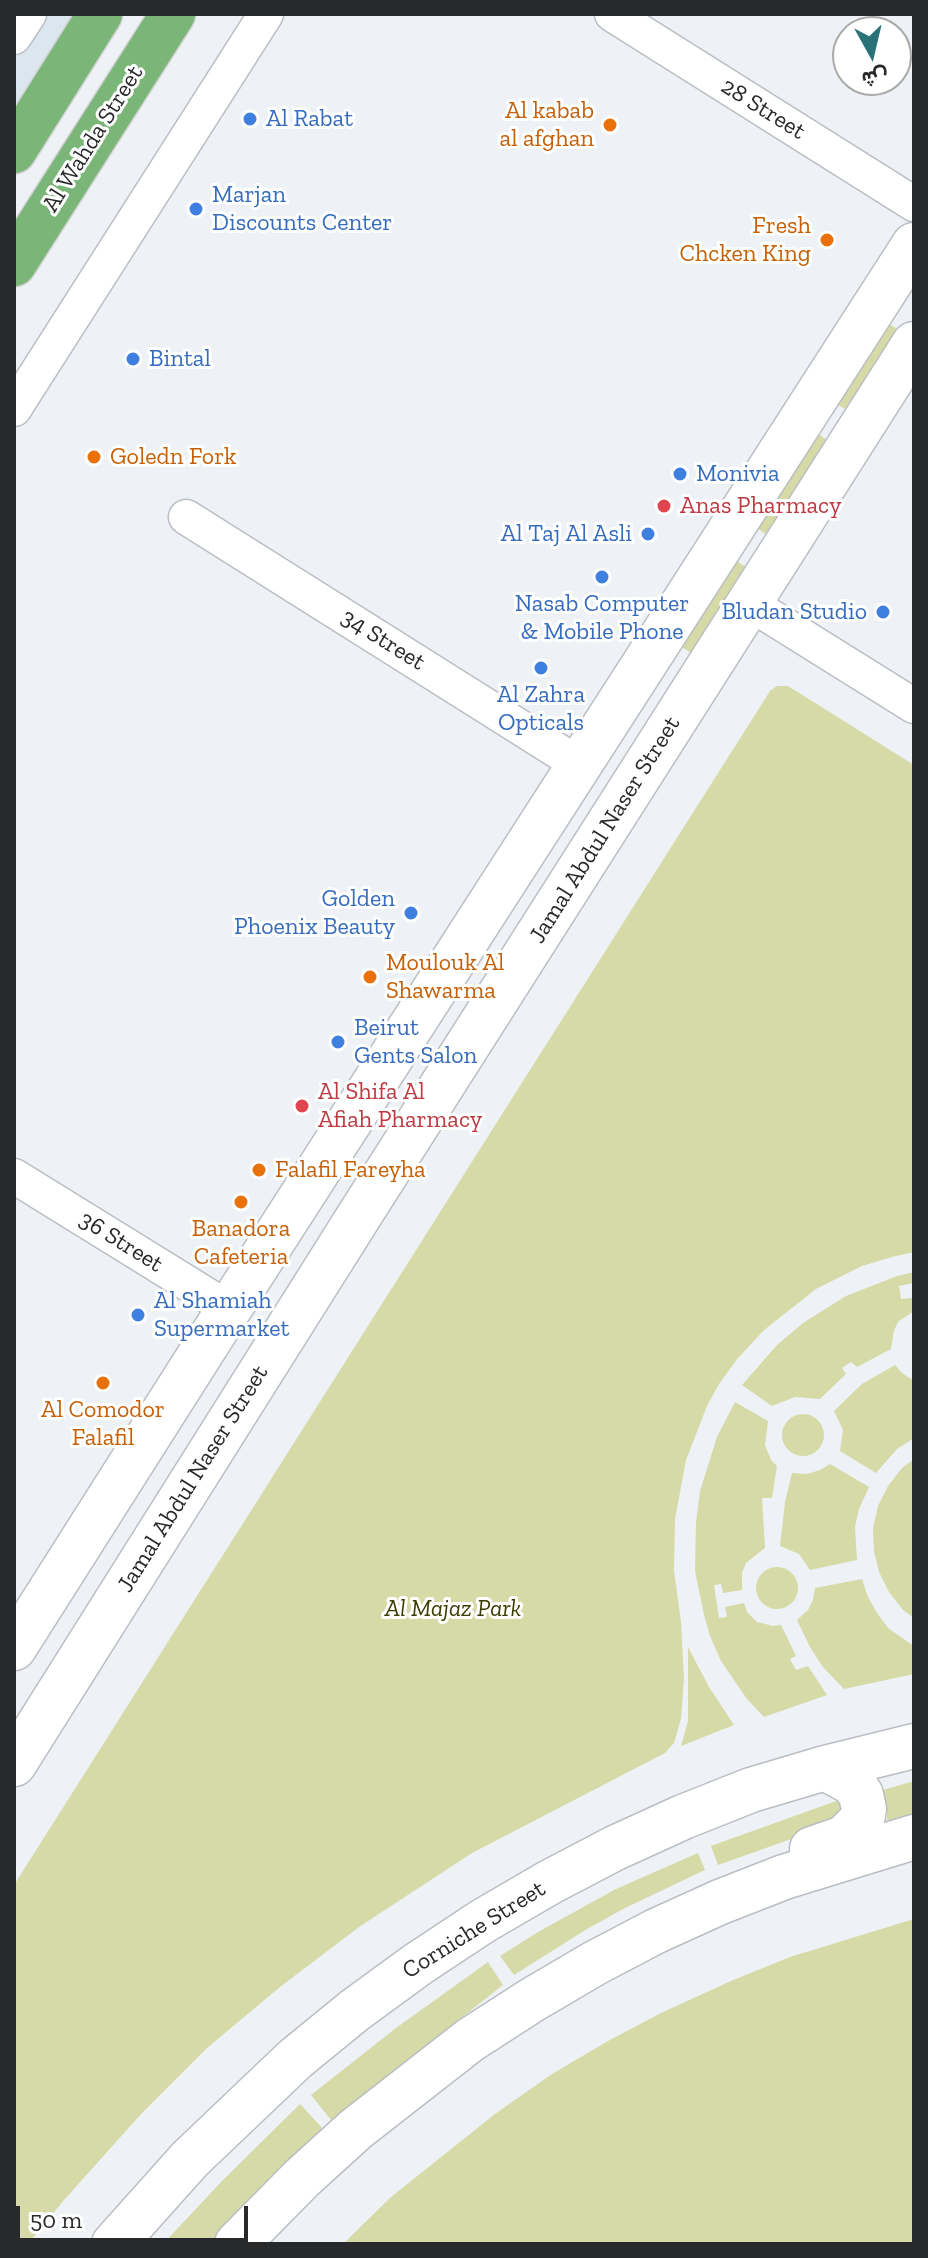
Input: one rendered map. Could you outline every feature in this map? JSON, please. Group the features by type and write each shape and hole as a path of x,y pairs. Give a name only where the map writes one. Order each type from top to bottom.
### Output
{"highway":[{"path":"14,151 100,14"},
{"name":"Al Wahda Street","path":"14,264 173,16"}],"street":[{"path":"14,37 29,14"},
{"path":"14,409 266,14"},
{"name":"28 Street","path":"612,14 914,204"},
{"path":"14,1648 914,245"},
{"name":"Jamal Abdul Naser Street","path":"14,1764 914,344"},
{"name":"34 Street","path":"186,517 580,765"},
{"path":"749,603 914,706"},
{"path":"555,909 537,899 534,888 536,878 584,804 589,791 588,777 580,765"},
{"path":"359,1216 354,1201 355,1185 408,1086 407,1075 401,1065 391,1059"},
{"name":"36 Street","path":"14,1176 229,1309"},
{"name":"Corniche Street","path":"114,2244 190,2159 249,2101 331,2030 418,1964 496,1913 615,1848 751,1790 914,1746"},
{"path":"720,1902 736,1877 746,1871 844,1838 862,1820 864,1809 861,1795 853,1783 825,1768"},
{"path":"237,2244 356,2129 470,2040 532,2000 656,1931 720,1902 797,1873 914,1837"}],"shaded area":[{"path":"14,14 73,14 14,107"}],"green space":[{"path":"887,322 898,330 847,410 836,404"},
{"path":"817,433 828,441 768,536 757,528"},
{"path":"737,560 749,567 694,655 682,647"},
{"name":"Al Majaz Park","path":"777,686 788,686 914,765 914,1252 862,1266 816,1289 764,1330 738,1358 707,1406 686,1460 675,1519 674,1571 684,1679 681,1719 674,1743 665,1753 472,1853 359,1927 207,2048 142,2113 28,2244 14,2244 14,1885 770,691"},
{"path":"914,1272 914,1283 899,1286 901,1299 912,1298 914,1311 899,1321 891,1349 857,1367 851,1362 842,1368 846,1374 820,1399 795,1397 772,1406 742,1385 777,1345 803,1323 846,1296"},
{"path":"895,1365 914,1381 914,1438 897,1449 876,1473 840,1451 843,1430 834,1411 862,1384"},
{"path":"735,1402 768,1421 765,1445 777,1466 772,1498 762,1498 765,1548 746,1563 742,1573 742,1590 723,1593 721,1584 714,1585 719,1618 727,1617 725,1607 744,1603 747,1612 757,1622 781,1625 796,1656 790,1659 796,1670 808,1666 827,1695 764,1717 747,1699 721,1661 710,1636 695,1571 700,1491 717,1437"},
{"path":"803,1414 818,1420 824,1435 818,1450 803,1456 788,1450 782,1435 788,1420"},
{"path":"914,1459 914,1618 889,1592 879,1572 873,1528 878,1506 888,1486 902,1468"},
{"path":"830,1464 869,1487 855,1527 857,1560 810,1570 799,1554 780,1546 785,1502 792,1473 807,1474"},
{"path":"777,1567 792,1573 798,1588 792,1603 777,1609 762,1603 756,1588 762,1573"},
{"path":"862,1579 868,1597 888,1628 914,1646 914,1674 844,1689 822,1666 797,1620 808,1610 815,1588"},
{"path":"688,1647 734,1725 681,1746 688,1721"},
{"path":"914,1781 914,1818 887,1826 883,1790"},
{"path":"836,1801 844,1803 842,1821 718,1865 711,1846"},
{"path":"698,1853 705,1870 625,1908 514,1975 500,1956 616,1889"},
{"path":"914,1919 914,2244 343,2244 391,2197 495,2114 552,2074 608,2041 661,2013 790,1957"},
{"path":"488,1962 503,1985 417,2053 335,2125 311,2095 396,2028"},
{"path":"300,2104 326,2132 216,2244 163,2244 222,2181"}],"place":[{"name":"Al Rabat","path":"250,119"},
{"name":"Al kabab al afghan","path":"610,125"},
{"name":"Marjan Discounts Center","path":"196,209"},
{"name":"Fresh Chcken King","path":"827,240"},
{"name":"Bintal","path":"133,359"},
{"name":"Goledn Fork","path":"94,457"},
{"name":"Monivia","path":"680,474"},
{"name":"Anas Pharmacy","path":"664,506"},
{"name":"Al Taj Al Asli","path":"648,534"},
{"name":"Nasab Computer & Mobile Phone","path":"602,577"},
{"name":"Bludan Studio","path":"883,612"},
{"name":"Al Zahra Opticals","path":"541,668"},
{"name":"Golden Phoenix Beauty","path":"411,913"},
{"name":"Moulouk Al Shawarma","path":"370,977"},
{"name":"Beirut Gents Salon","path":"338,1042"},
{"name":"Al Shifa Al Afiah Pharmacy","path":"302,1106"},
{"name":"Falafil Fareyha","path":"259,1170"},
{"name":"Banadora Cafeteria","path":"241,1202"},
{"name":"Al Shamiah Supermarket","path":"138,1315"},
{"name":"Al Comodor Falafil","path":"103,1383"}]}
